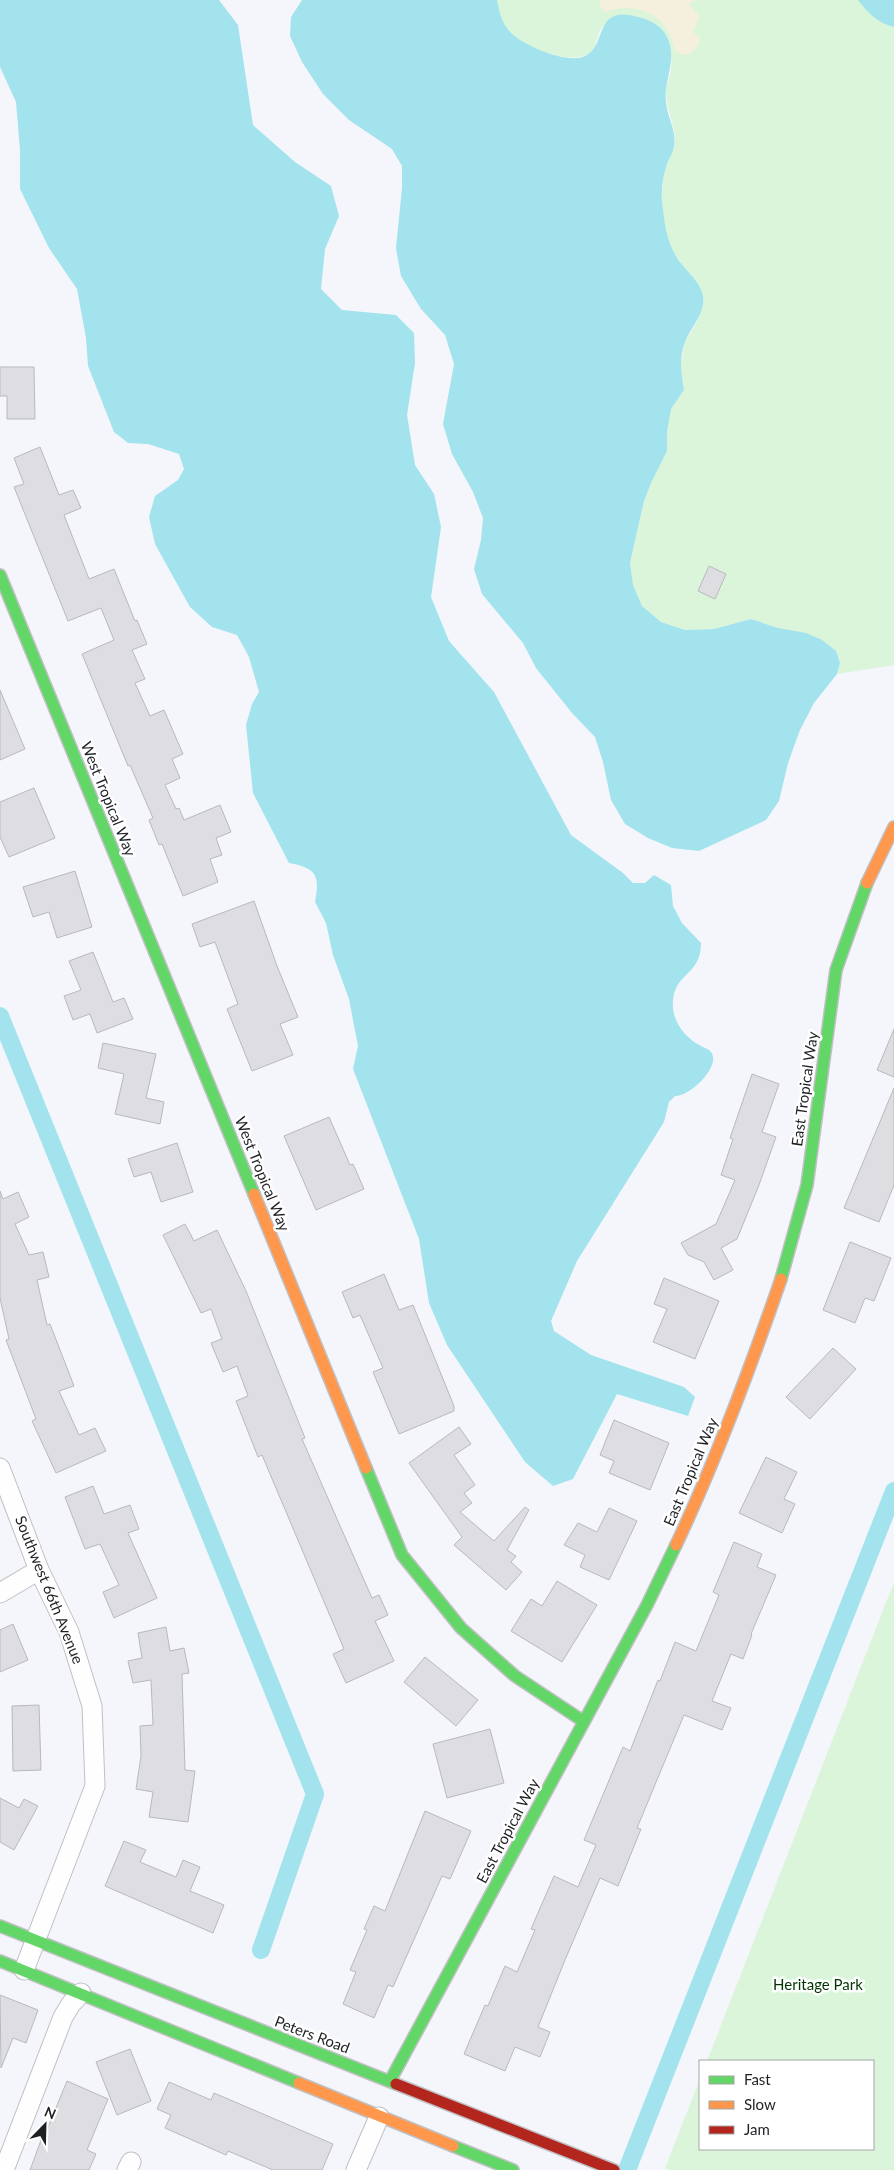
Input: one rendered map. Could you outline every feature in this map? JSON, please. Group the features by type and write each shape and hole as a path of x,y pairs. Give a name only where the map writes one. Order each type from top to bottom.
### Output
{"street":[{"name":"West Tropical Way","path":"0,575 402,1555 460,1628 515,1676 583,1720"},
{"name":"East Tropical Way","path":"390,2082 583,1720 648,1604 706,1481 750,1369 782,1276 807,1185 836,970 862,893 894,828"},
{"name":"Southwest 66th Avenue","path":"0,1468 39,1570 69,1632 92,1706 95,1786 24,1970"},
{"path":"0,1593 39,1570"},
{"name":"Peters Road","path":"0,1926 614,2170"},
{"path":"0,1960 379,2117 513,2170"},
{"path":"4,2170 63,2017 81,1993"},
{"path":"356,2170 379,2117"}],"green space":[{"path":"497,0 894,0 894,665 837,674 840,663 778,628 751,619 714,629 685,630 661,622 642,606 633,585 630,563 644,501 667,451 667,432 671,409 684,390 680,370 685,342 697,322 701,288 681,263 669,242 663,217 663,183 666,166 675,141 666,99 671,70 669,46 665,36 651,23 641,18 617,15 601,29 591,52 580,57 558,56 533,47 513,35 503,22"},
{"name":"Heritage Park","path":"894,1582 894,2170 669,2170 665,2168 699,2082 699,2150 874,2150 874,2060 707,2060"}],"sand":[{"path":"600,0 697,0 691,2 690,5 700,16 693,32 700,38 698,46 690,54 685,55 675,51 672,39 666,28 651,14 629,8 605,12 600,6"}],"water":[{"path":"0,0 219,0 238,25 253,125 295,162 331,186 339,216 325,249 321,289 342,310 396,315 414,333 415,363 407,415 415,465 434,494 441,527 431,597 449,641 494,692 571,835 623,873 633,883 645,883 654,875 671,885 673,906 682,923 701,943 697,961 675,991 673,1007 676,1021 684,1033 711,1052 713,1058 712,1065 702,1080 688,1092 675,1096 669,1102 664,1122 577,1261 551,1321 554,1331 591,1355 684,1387 695,1397 688,1416 617,1394 573,1479 553,1486 525,1462 447,1345 429,1303 419,1239 353,1069 358,1046 349,999 333,955 326,923 315,902 316,880 311,871 289,863 253,793 246,725 252,704 259,692 249,657 237,635 212,627 190,607 155,544 149,517 155,496 178,480 184,469 179,454 148,444 128,443 114,432 88,366 86,338 77,289 49,248 20,189 20,150 16,102 0,67"},
{"path":"302,0 497,0 503,22 513,34 543,51 567,58 585,56 592,51 603,28 614,16 624,14 646,19 658,26 666,35 670,44 671,61 666,102 675,140 664,173 662,196 664,215 668,237 673,250 698,284 703,297 703,304 683,348 681,366 684,390 671,409 667,432 667,451 644,501 630,563 633,585 642,606 661,622 685,630 714,629 751,619 778,628 806,633 822,640 836,651 840,663 837,674 814,703 800,730 788,763 779,801 766,820 699,851 672,848 648,838 625,824 611,800 603,762 595,737 572,713 536,668 523,643 482,594 474,569 481,540 483,518 473,492 452,454 443,424 454,364 445,335 421,309 401,276 396,248 402,188 402,166 392,149 349,120 323,94 302,62 290,36 291,17"},
{"path":"858,0 894,0 894,27 874,17"}],"building":[{"path":"0,367 34,367 35,419 7,419 7,396 0,396"},
{"path":"40,447 59,495 73,490 81,508 64,515 89,579 114,569 135,621 137,620 147,644 132,650 145,679 135,683 150,716 164,710 183,754 172,759 180,778 165,785 176,809 179,808 184,820 220,805 231,832 216,838 222,855 210,859 218,882 183,896 162,844 159,845 149,820 153,818 130,765 128,766 82,654 114,640 101,608 68,621 14,487 24,484 14,458"},
{"path":"709,566 726,574 715,599 698,591"},
{"path":"0,690 25,749 0,760"},
{"path":"34,788 55,838 9,857 0,837 0,802"},
{"path":"75,871 92,927 57,938 49,912 33,917 23,887"},
{"path":"254,901 277,966 298,1017 280,1024 293,1055 252,1071 227,1009 238,1004 215,942 200,947 192,924"},
{"path":"93,952 113,1002 124,998 133,1019 97,1033 90,1014 73,1020 64,996 81,990 69,961"},
{"path":"894,1029 894,1077 877,1070"},
{"path":"103,1043 156,1054 146,1098 164,1102 160,1124 115,1114 124,1074 98,1068"},
{"path":"752,1074 779,1084 762,1132 776,1137 737,1239 721,1248 733,1270 714,1280 704,1262 688,1255 681,1243 716,1224 735,1180 721,1175 733,1139 730,1138"},
{"path":"894,1088 894,1185 879,1222 844,1208"},
{"path":"329,1117 350,1165 353,1164 364,1189 316,1210 284,1136"},
{"path":"177,1143 193,1192 161,1202 151,1172 134,1177 128,1159"},
{"path":"0,1191 3,1199 18,1192 29,1217 15,1224 29,1255 43,1252 49,1277 37,1280 47,1325 50,1324 74,1386 59,1391 79,1435 95,1428 106,1451 56,1473 32,1421 36,1419 6,1340 9,1339 0,1298"},
{"path":"185,1224 194,1241 217,1230 246,1291 305,1438 302,1439 372,1598 379,1595 388,1615 375,1621 394,1661 346,1683 333,1654 344,1649 262,1455 258,1457 236,1401 248,1396 237,1366 223,1372 211,1343 222,1339 211,1309 201,1313 163,1235"},
{"path":"850,1242 891,1258 874,1301 865,1298 855,1323 823,1310"},
{"path":"384,1274 399,1310 413,1305 454,1406 454,1411 399,1434 373,1372 383,1368 360,1315 353,1318 342,1292"},
{"path":"664,1278 719,1301 695,1359 653,1342 667,1309 654,1304"},
{"path":"833,1348 856,1369 810,1419 786,1397"},
{"path":"614,1420 669,1443 650,1490 609,1473 614,1461 600,1455"},
{"path":"459,1427 471,1444 454,1455 475,1485 464,1493 472,1503 460,1512 494,1541 525,1507 529,1510 507,1550 516,1556 511,1562 522,1572 506,1590 454,1545 462,1537 409,1463"},
{"path":"766,1457 797,1472 784,1499 795,1504 782,1533 739,1513"},
{"path":"93,1486 104,1514 130,1505 139,1529 128,1533 157,1598 114,1618 103,1592 119,1585 100,1544 85,1549 65,1497"},
{"path":"609,1508 637,1521 609,1580 580,1567 585,1555 564,1545 578,1523 597,1532"},
{"path":"734,1542 762,1554 757,1567 776,1575 751,1634 743,1659 731,1654 712,1701 731,1708 722,1730 684,1715 637,1828 641,1829 618,1886 600,1878 565,1960 538,2027 550,2032 540,2057 515,2047 505,2071 464,2054 485,2005 488,2006 505,1966 517,1972 535,1930 531,1929 554,1876 578,1887 596,1845 584,1840 623,1747 630,1751 675,1642 696,1651 719,1595 713,1592"},
{"path":"557,1581 597,1605 562,1662 511,1631 531,1599 542,1606"},
{"path":"13,1624 28,1660 0,1672 0,1630"},
{"path":"166,1627 170,1651 184,1648 189,1673 182,1674 185,1770 195,1771 188,1822 149,1817 153,1792 136,1789 141,1756 140,1726 153,1725 151,1680 133,1683 128,1661 142,1658 138,1633"},
{"path":"425,1657 478,1700 456,1726 404,1682"},
{"path":"39,1705 41,1770 13,1771 12,1706"},
{"path":"490,1729 504,1783 447,1798 433,1744"},
{"path":"0,1798 19,1808 24,1799 38,1806 14,1850 0,1842"},
{"path":"425,1811 471,1831 450,1879 442,1876 393,1987 388,1985 374,2018 343,2004 356,1972 350,1970 367,1930 364,1929 374,1906 385,1911"},
{"path":"124,1841 146,1850 140,1862 176,1877 183,1860 200,1867 190,1891 224,1905 213,1933 105,1886"},
{"path":"0,1995 38,2010 26,2043 13,2038 1,2068"},
{"path":"130,2049 151,2101 117,2115 96,2062"},
{"path":"67,2081 108,2099 87,2150 96,2154 89,2170 30,2170 44,2132 46,2132"},
{"path":"169,2082 211,2100 214,2093 333,2144 322,2170 273,2170 228,2151 226,2155 165,2128 171,2115 157,2109"}],"waterway":[{"path":"0,1016 315,1794 261,1950"},
{"path":"627,2170 894,1491"}],"traffic: fast":[{"path":"0,575 254,1194"},
{"path":"781,1279 807,1185 836,970 867,883"},
{"path":"366,1468 402,1555 461,1628 515,1676 583,1721"},
{"path":"390,2081 647,1605 676,1545"},
{"path":"0,1926 396,2084"},
{"path":"0,1961 299,2083"},
{"path":"453,2146 513,2170"}],"traffic: slow":[{"path":"867,883 894,827"},
{"path":"254,1194 366,1468"},
{"path":"676,1545 732,1413 781,1279"},
{"path":"299,2083 453,2146"}],"traffic: jam":[{"path":"396,2084 614,2170"}]}
